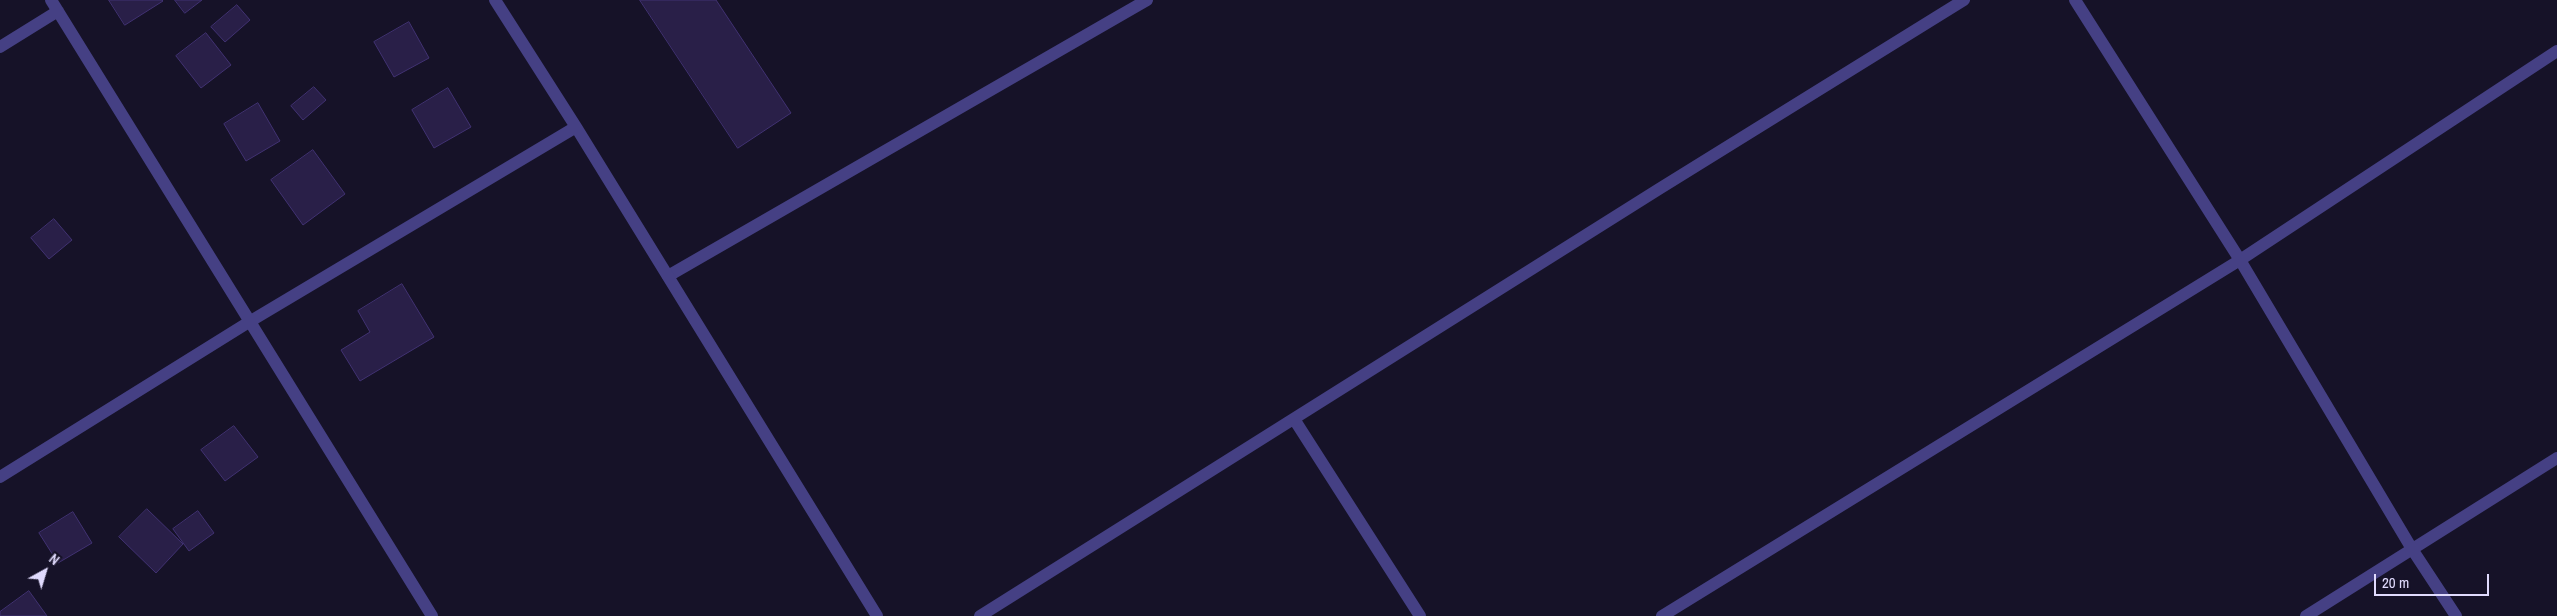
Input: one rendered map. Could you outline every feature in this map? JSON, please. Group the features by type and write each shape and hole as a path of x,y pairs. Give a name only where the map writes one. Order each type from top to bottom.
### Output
{"street":[{"path":"495,0 576,127 877,616"},
{"path":"668,276 1147,0"},
{"path":"980,616 1659,188 1964,0"},
{"path":"2075,0 2240,260 2412,549 2456,616"},
{"path":"0,47 55,5 432,616"},
{"path":"1662,616 2240,260 2557,51"},
{"path":"0,477 249,322 576,127"},
{"path":"1294,419 1420,616"},
{"path":"2306,616 2557,458"}],"building":[{"path":"109,0 162,0 163,1 125,25"},
{"path":"175,0 202,0 185,13"},
{"path":"640,0 716,0 791,113 738,148"},
{"path":"237,5 250,20 225,42 211,27"},
{"path":"409,22 429,58 394,77 374,42"},
{"path":"206,33 231,65 201,88 176,56"},
{"path":"314,87 326,100 303,120 291,106"},
{"path":"448,88 471,127 434,148 412,110"},
{"path":"258,103 280,141 246,161 224,124"},
{"path":"313,150 345,194 303,225 271,180"},
{"path":"54,219 72,240 49,259 31,238"},
{"path":"402,284 434,337 360,381 341,350 370,332 358,311"},
{"path":"234,426 258,457 225,481 201,450"},
{"path":"147,509 183,544 156,573 119,537"},
{"path":"198,511 214,533 189,551 173,529"},
{"path":"73,512 92,543 58,563 39,533"},
{"path":"29,591 47,616 0,616 0,612"}]}
